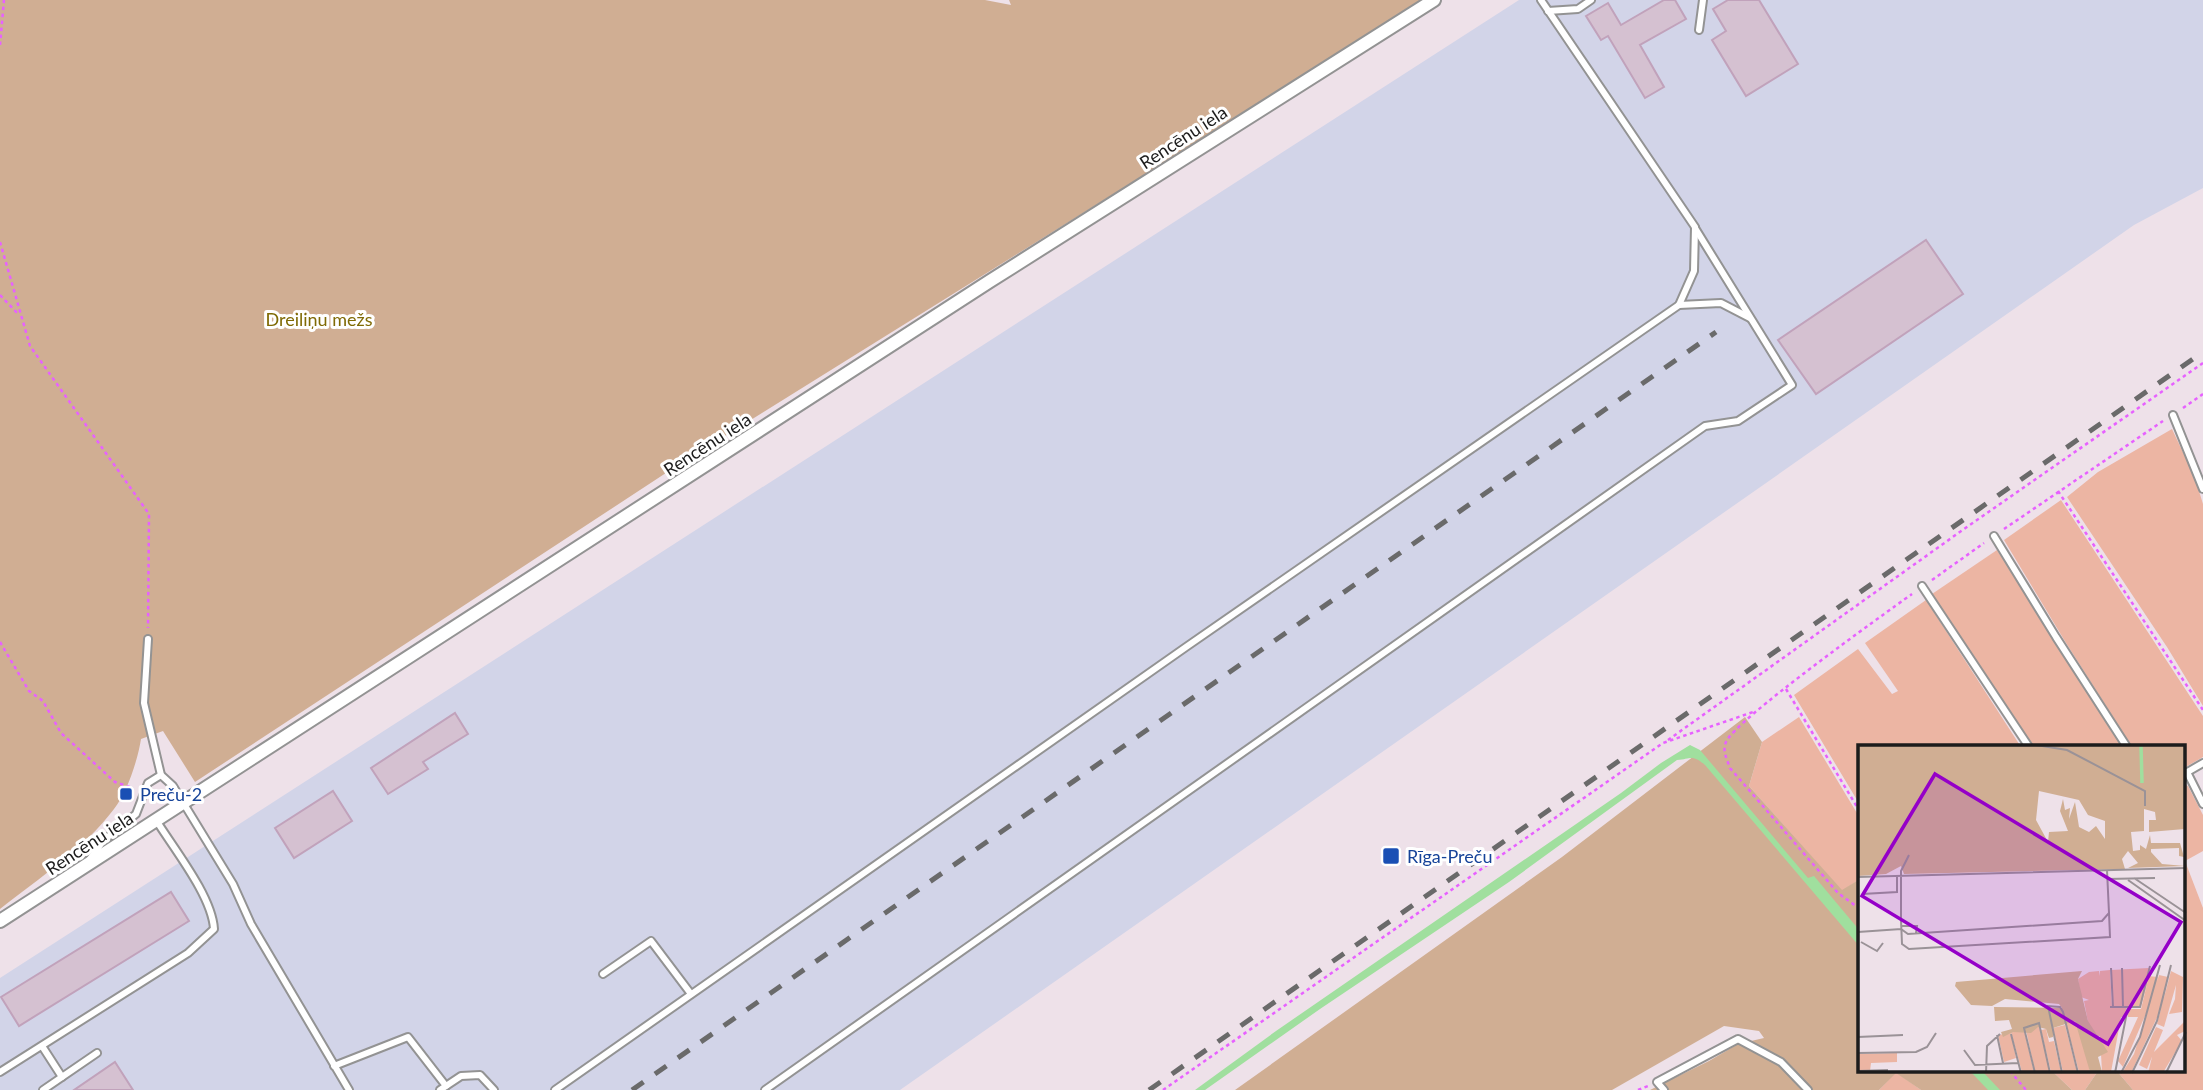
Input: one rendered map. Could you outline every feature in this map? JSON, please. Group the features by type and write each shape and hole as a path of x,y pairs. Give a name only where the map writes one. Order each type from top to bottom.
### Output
{"street":[{"name":"Rencēnu iela","path":"0,921 990,281 1434,0"}],"lane":[{"path":"765,1090 1705,426 1738,421 1792,385 1695,227 1541,0"},
{"path":"1548,11 1578,9 1591,0"},
{"path":"1699,30 1703,0"},
{"path":"555,1090 1679,305 1694,271 1695,227"},
{"path":"1679,305 1721,303 1751,318"},
{"path":"2173,415 2203,489"},
{"path":"1994,536 2126,745"},
{"path":"1922,586 2028,745"},
{"path":"148,639 144,703 161,775 167,779 183,803 233,884 251,924 349,1090"},
{"path":"2186,772 2203,763"},
{"path":"86,865 103,841 136,814 148,783 161,775"},
{"path":"2186,775 2203,804"},
{"path":"0,1072 188,953 214,929 213,917 206,900 156,820"},
{"path":"603,974 651,942 691,994"},
{"path":"334,1066 408,1037 443,1088 461,1076 480,1075 494,1090"},
{"path":"1664,1090 1657,1082 1738,1039 1781,1062 1808,1090"},
{"path":"42,1046 62,1077"},
{"path":"43,1090 97,1053"}],"path":[{"path":"0,45 4,0"},
{"path":"0,242 30,346 149,514 148,639"},
{"path":"0,295 22,317"},
{"path":"1163,1090 2203,363"},
{"path":"1858,908 1838,893 1730,768 1724,751 1727,740 1758,710 1922,586 2203,394"},
{"path":"2058,491 2203,710"},
{"path":"0,642 30,691 43,701 61,733 115,782 146,791"},
{"path":"1786,689 1858,809"},
{"path":"1663,743 1758,710"},
{"path":"2011,1072 2026,1090"}],"shaded area":[{"path":"1519,0 2203,0 2203,188 2134,225 900,1090 0,1090 0,978"},
{"path":"2172,429 2195,478 2203,504 2203,706 2067,497 2098,472"},
{"path":"2061,500 2203,716 2203,757 2186,767 2186,745 2131,745 2004,540"},
{"path":"1997,550 2123,745 2033,745 1932,594"},
{"path":"1926,600 2020,745 1858,745 1858,802 1794,695 1858,649 1892,694 1898,691 1865,643"},
{"path":"1799,717 1858,815 1858,880 1842,891 1749,786 1762,742"},
{"path":"1690,745 1700,750 1808,878 1814,876 1858,929 1858,945 1705,765 1694,758 1677,760 1509,882 1205,1090 1195,1090 1276,1031"},
{"path":"2186,785 2203,815 2203,851 2186,860"},
{"path":"2186,864 2203,908 2203,1090 2133,1090 2118,1072 2186,1072"},
{"path":"1896,1072 1921,1090 1879,1090"},
{"path":"1971,1072 1983,1072 2000,1090 1988,1090"},
{"path":"2053,1072 2097,1072 2085,1090 2072,1090"}],"green space":[{"name":"Dreiliņu mežs","path":"0,0 985,0 1011,5 1009,0 1425,0 672,469 195,782 163,731 141,739 135,766 127,785 119,802 102,824 60,862 0,909"},
{"path":"1745,717 1762,742 1749,786 1842,890 1858,880 1858,1072 2053,1072 2072,1090 1921,1090 1896,1073 1879,1090 1650,1090 1738,1044 1764,1038 1759,1031 1724,1026 1612,1090 1235,1090 1562,857"},
{"path":"2097,1072 2118,1072 2133,1090 2085,1090"}],"building":[{"path":"1664,0 1675,0 1686,19 1640,45 1664,87 1645,98 1608,36 1601,40 1586,16 1608,3 1621,25"},
{"path":"1728,0 1759,0 1798,64 1746,96 1712,40 1726,31 1713,9"},
{"path":"1926,240 1963,294 1816,394 1778,340"},
{"path":"455,713 468,734 423,762 428,769 388,794 371,768"},
{"path":"333,791 352,821 294,858 275,828"},
{"path":"171,892 189,921 19,1026 1,997"},
{"path":"115,1062 133,1090 74,1090"}],"railway":[{"path":"632,1090 1716,332"},
{"path":"1149,1090 2203,352"}],"place":[{"name":"Preču-2","path":"126,794"},
{"name":"Rīga-Preču","path":"1391,856"}]}
